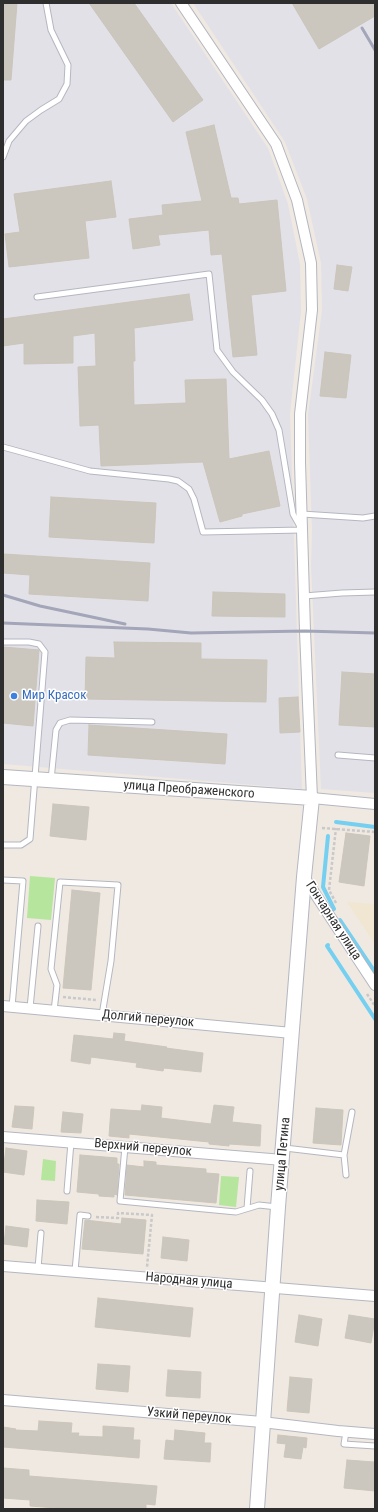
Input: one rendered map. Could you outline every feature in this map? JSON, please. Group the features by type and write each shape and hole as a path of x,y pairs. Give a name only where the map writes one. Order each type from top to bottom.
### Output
{"street":[{"path":"181,3 276,144 298,200 311,264 312,302 300,414 304,596 312,798"},
{"name":"улица Преображенского","path":"3,777 312,798 375,804"},
{"name":"улица Петина","path":"257,1509 278,1207 304,877 312,798"},
{"name":"Гончарная улица","path":"304,877 375,985"},
{"name":"Долгий переулок","path":"7,1006 292,1033"},
{"name":"Верхний переулок","path":"3,1137 125,1147 283,1154"},
{"name":"Народная улица","path":"3,1266 375,1296"},
{"name":"Узкий переулок","path":"3,1400 262,1422 375,1434"}],"lane":[{"path":"3,157 9,141 26,121 59,99 66,84 68,65 51,30 46,3"},
{"path":"3,447 90,471 169,479 178,482 189,489 194,499 203,532 302,530 293,514 279,430 272,414 262,400 233,372 217,350 209,274 37,297"},
{"path":"302,514 363,518 375,516"},
{"path":"304,596 375,592"},
{"path":"3,642 29,642 39,644 45,652 30,840 21,845 3,844"},
{"path":"51,781 56,730 60,723 70,720 152,722"},
{"path":"338,756 375,758"},
{"path":"3,880 23,881 7,1006"},
{"path":"54,1011 57,985 51,969 60,882 118,885 111,961 102,1015"},
{"path":"30,1008 38,926"},
{"path":"346,1175 344,1155 352,1112"},
{"path":"67,1191 71,1142"},
{"path":"125,1147 120,1201 236,1212 259,1206 278,1207"},
{"path":"283,1154 344,1155"},
{"path":"247,1208 250,1171"},
{"path":"75,1271 80,1215 88,1216"},
{"path":"38,1268 41,1233"},
{"path":"346,1432 344,1444 375,1446"}],"path":[{"path":"338,906 329,890 336,828 375,832"},
{"path":"88,1216 118,1218 118,1213 152,1216 146,1277"}],"shaded area":[{"path":"3,3 171,3 268,148 288,204 300,264 301,311 290,414 302,789 3,764"},
{"path":"193,3 375,3 375,793 321,789 311,566 312,531 308,415 322,310 321,263 307,199 285,142"},
{"path":"347,902 375,904 375,944"}],"green space":[{"path":"30,876 55,878 51,920 27,918"},
{"path":"43,1159 56,1161 55,1181 41,1180"},
{"path":"221,1176 239,1177 236,1207 219,1205"}],"building":[{"path":"3,3 17,3 11,80 3,80"},
{"path":"89,3 134,3 203,100 173,122"},
{"path":"292,3 375,3 375,16 319,49"},
{"path":"214,125 231,198 238,198 239,204 277,200 286,291 251,295 257,355 233,357 222,254 211,255 209,230 158,235 160,245 133,249 129,219 163,215 162,205 202,201 186,132"},
{"path":"111,181 116,217 85,221 89,258 9,267 5,234 20,232 14,194"},
{"path":"337,265 352,267 348,291 334,289"},
{"path":"189,294 193,320 134,328 134,405 186,403 185,380 226,379 229,459 269,451 280,506 242,514 242,516 220,522 203,462 101,466 99,425 80,426 78,367 96,366 95,333 73,336 73,363 24,364 24,343 3,346 3,319"},
{"path":"325,352 351,355 346,398 320,396"},
{"path":"51,497 156,503 154,543 49,537"},
{"path":"3,554 150,563 148,601 29,594 30,575 3,573"},
{"path":"213,592 285,594 285,617 212,616"},
{"path":"114,642 201,643 201,659 267,660 266,702 85,699 86,657 115,658"},
{"path":"3,647 39,650 33,726 3,723"},
{"path":"342,672 375,674 375,727 339,725"},
{"path":"298,697 300,732 280,733 279,698"},
{"path":"89,725 227,734 225,764 88,755"},
{"path":"53,804 89,807 86,840 50,836"},
{"path":"346,833 370,836 364,886 339,882"},
{"path":"72,890 100,893 91,990 63,988"},
{"path":"114,1033 125,1034 124,1041 203,1053 201,1072 164,1068 163,1071 136,1067 137,1063 91,1057 90,1064 71,1061 74,1035 113,1039"},
{"path":"142,1105 162,1107 161,1118 211,1124 214,1105 234,1107 232,1122 261,1125 260,1146 229,1144 229,1146 209,1144 209,1142 129,1134 129,1138 109,1136 111,1109 141,1111"},
{"path":"15,1106 34,1107 32,1129 12,1127"},
{"path":"316,1108 343,1110 341,1145 313,1143"},
{"path":"63,1112 83,1114 81,1133 61,1132"},
{"path":"6,1148 27,1151 24,1175 3,1172"},
{"path":"80,1155 117,1158 117,1164 119,1164 117,1195 114,1194 114,1197 99,1196 99,1194 77,1192"},
{"path":"144,1161 156,1162 156,1165 206,1169 206,1173 219,1174 216,1203 125,1195 127,1165 144,1167"},
{"path":"37,1200 69,1202 67,1224 36,1221"},
{"path":"122,1218 146,1220 143,1254 82,1249 85,1220 121,1224"},
{"path":"6,1226 29,1229 27,1247 4,1244"},
{"path":"163,1237 189,1240 187,1261 161,1258"},
{"path":"98,1298 193,1308 190,1337 95,1327"},
{"path":"299,1315 322,1319 318,1346 295,1342"},
{"path":"349,1315 375,1319 371,1343 345,1338"},
{"path":"98,1364 130,1366 128,1392 96,1389"},
{"path":"168,1370 201,1372 200,1398 166,1396"},
{"path":"290,1377 312,1379 309,1413 287,1411"},
{"path":"39,1421 72,1423 71,1433 79,1433 78,1436 103,1437 103,1426 134,1428 133,1440 140,1440 139,1458 3,1447 3,1427 16,1429 15,1430 38,1431"},
{"path":"175,1430 205,1433 204,1443 211,1443 210,1462 164,1459 166,1440 174,1441"},
{"path":"278,1435 307,1438 306,1448 303,1447 301,1459 284,1457 286,1444 277,1443"},
{"path":"347,1460 374,1462 375,1491 344,1488"},
{"path":"3,1468 29,1470 29,1476 157,1486 155,1505 146,1504 146,1509 70,1509 30,1506 30,1500 3,1498"}],"waterway":[{"path":"336,822 375,827"},
{"path":"328,836 323,887 334,909"},
{"path":"340,920 375,972"},
{"path":"328,945 327,946 375,1019"}],"railway":[{"path":"362,28 375,50"},
{"path":"3,595 40,606 125,624"},
{"path":"3,623 148,629 191,633 305,631 375,633"}],"place":[{"name":"Мир Красок","path":"14,696"}]}
